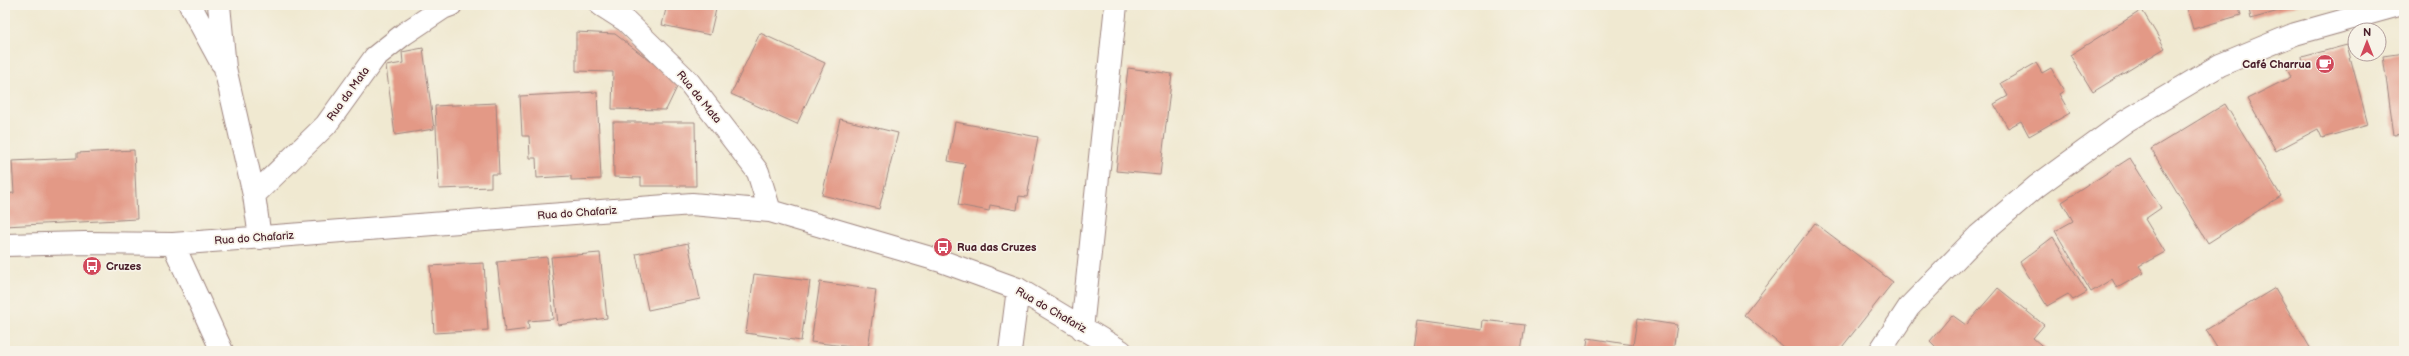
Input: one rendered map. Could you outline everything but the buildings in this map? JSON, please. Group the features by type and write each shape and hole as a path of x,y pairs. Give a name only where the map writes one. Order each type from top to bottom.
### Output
{"street":[{"path":"190,5 225,68"},
{"path":"220,5 225,68 254,195 260,238"},
{"name":"Rua da Mata","path":"254,195 326,125 375,58 404,34 443,8 451,5"},
{"name":"Rua da Mata","path":"601,5 626,21 688,81 758,172 770,211"},
{"path":"1082,329 1116,5"},
{"path":"1880,351 1909,307 1978,236 2037,186 2126,121 2220,65 2295,34 2370,8 2399,5"},
{"name":"Rua do Chafariz","path":"5,245 84,242 173,244 692,204 770,211 941,261 1018,289 1082,329 1121,351"},
{"path":"173,244 222,351"},
{"path":"1010,351 1018,289"}],"place":[{"name":"Café Charrua","path":"2325,64"},
{"name":"Rua das Cruzes","path":"943,247"},
{"name":"Cruzes","path":"92,266"}]}
